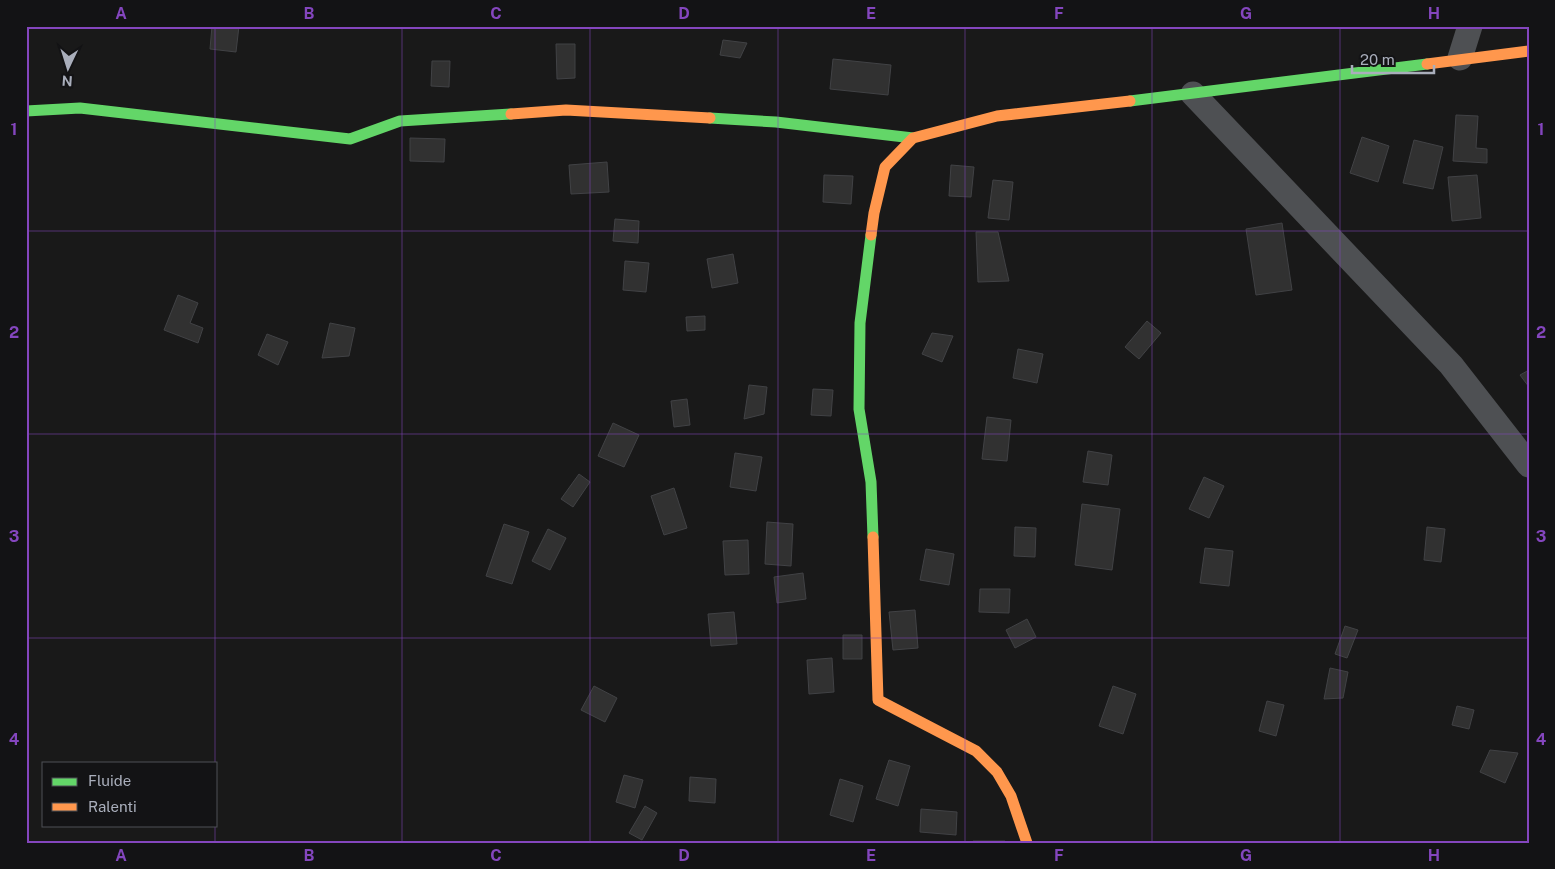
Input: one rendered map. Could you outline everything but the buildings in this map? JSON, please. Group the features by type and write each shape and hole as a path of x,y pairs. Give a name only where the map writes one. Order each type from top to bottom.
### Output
{"street":[{"path":"1460,58 1470,26"},
{"path":"26,111 80,108 350,139 400,121 566,110 776,122 913,138 997,116 1193,94 1460,58 1529,51"},
{"path":"1193,94 1451,365 1529,465"},
{"path":"913,138 885,167 874,213 860,323 859,409 871,482 878,700 976,752 997,772 1011,796 1027,843"}],"traffic: fast":[{"path":"1130,101 1427,64"},
{"path":"26,111 80,108 350,139 400,121 511,114"},
{"path":"710,118 776,122 913,138"},
{"path":"871,235 860,323 859,409 871,482 873,537"}],"traffic: slow":[{"path":"1427,64 1529,51"},
{"path":"871,235 885,167 913,138 997,116 1130,101"},
{"path":"511,114 566,110 710,118"},
{"path":"873,537 878,700 976,751 997,772 1011,796 1027,843"}]}
